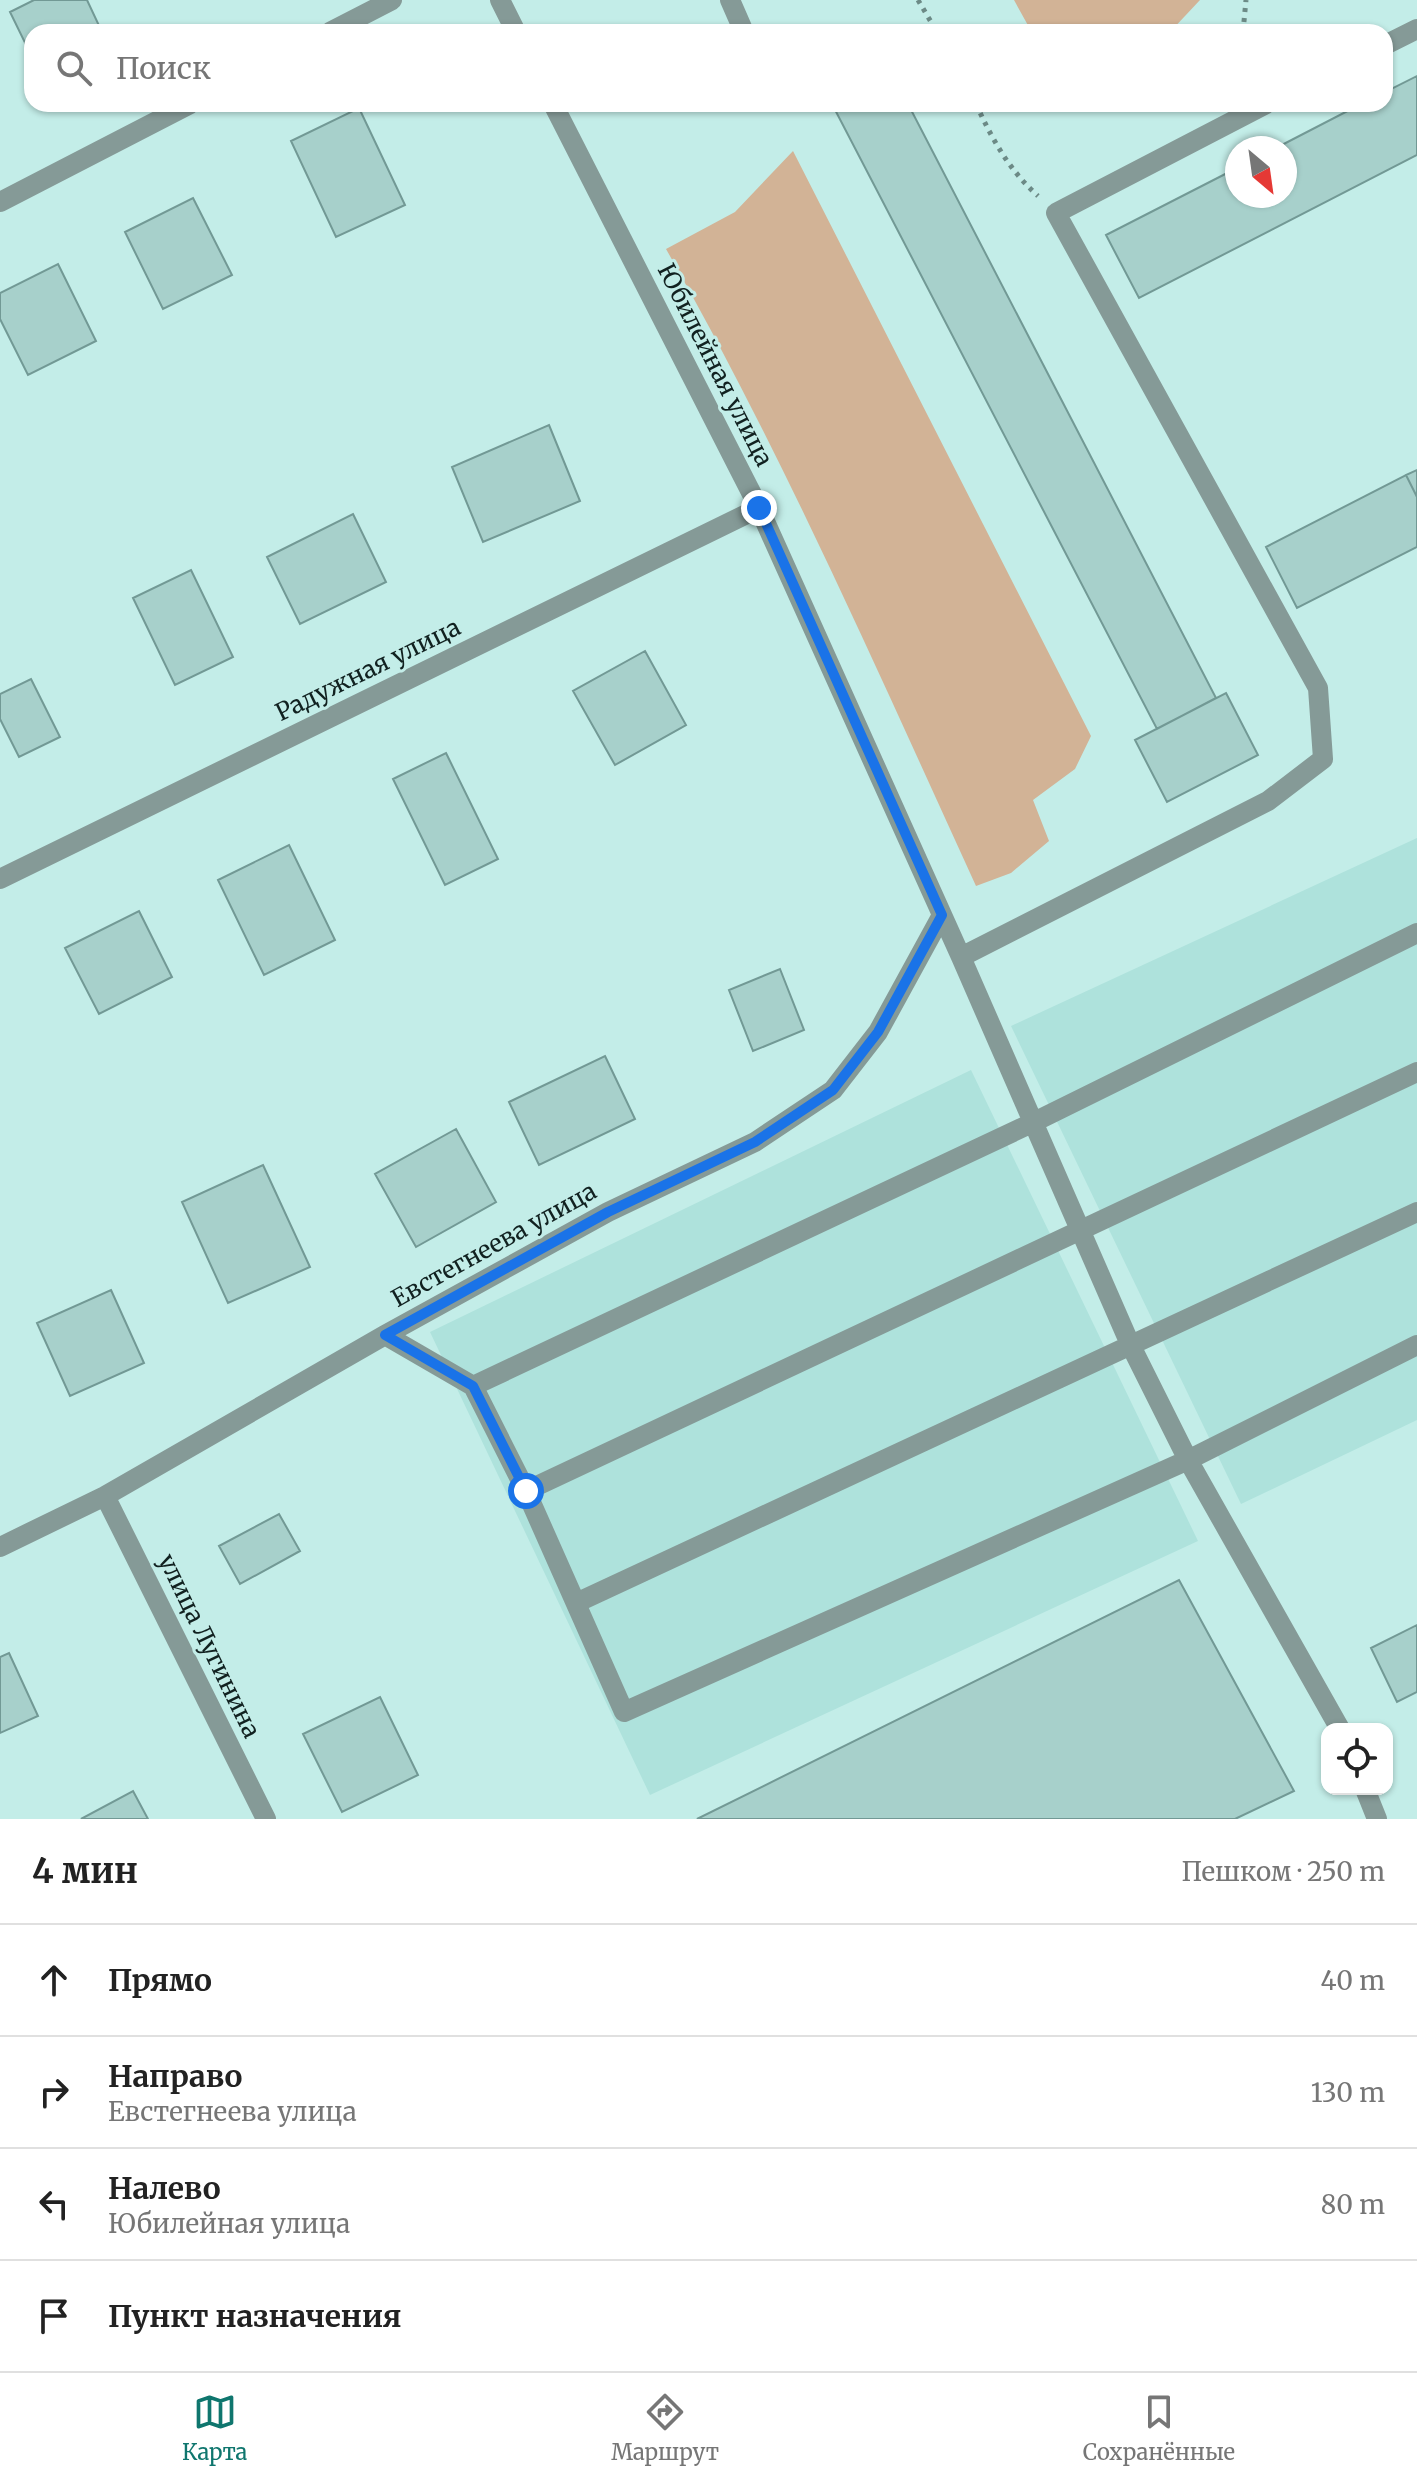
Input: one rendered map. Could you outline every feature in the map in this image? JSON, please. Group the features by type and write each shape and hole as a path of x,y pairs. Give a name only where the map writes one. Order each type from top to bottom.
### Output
{"street":[{"path":"346,24 392,0"},
{"path":"500,0 512,24"},
{"path":"730,0 740,24"},
{"path":"1393,41 1417,29"},
{"path":"0,202 174,112"},
{"name":"Юбилейная улица","path":"557,112 759,508 961,957 1130,1344 1188,1460 1337,1723"},
{"path":"961,957 1268,801 1323,759 1318,688 1056,213 1251,112"},
{"name":"Радужная улица","path":"0,879 759,508"},
{"name":"Евстегнеева улица","path":"0,1547 105,1496 385,1335 608,1212 755,1142 833,1090 878,1032 942,915"},
{"path":"473,1386 1032,1123 1417,933"},
{"path":"526,1491 1417,1072"},
{"path":"576,1603 1417,1212"},
{"path":"385,1335 473,1386 526,1491 624,1712 1188,1460 1417,1345"},
{"name":"улица Лугинина","path":"105,1496 266,1819"},
{"path":"1367,1795 1377,1819"}],"path":[{"path":"918,0 932,24"},
{"path":"1244,24 1246,0"},
{"path":"980,112 993,142 1023,183 1056,213"}],"shaded area":[{"path":"1014,0 1200,0 1178,24 1027,24"},
{"path":"793,151 1091,736 1075,769 1033,800 1049,841 1011,873 976,886 790,484 666,249 735,212"},
{"path":"1417,838 1417,1420 1241,1504 1011,1026"},
{"path":"971,1070 1198,1541 650,1795 430,1332"}],"building":[{"path":"34,0 87,0 98,24 24,24 24,41 10,12"},
{"path":"1417,76 1417,155 1139,298 1106,235 1225,174 1225,208 1297,208 1297,137 1346,112 1393,112 1393,88"},
{"path":"351,112 361,112 405,205 336,237 291,141"},
{"path":"836,112 912,112 1216,698 1157,729"},
{"path":"193,198 232,275 163,309 125,232"},
{"path":"58,264 96,341 28,375 0,319 0,293"},
{"path":"549,425 580,501 483,542 452,467"},
{"path":"1417,470 1417,497 1406,475"},
{"path":"1406,475 1417,497 1417,547 1297,608 1266,547"},
{"path":"353,514 386,582 300,624 267,557"},
{"path":"191,570 233,657 175,685 133,598"},
{"path":"645,651 686,725 615,765 573,691"},
{"path":"31,679 60,737 19,757 0,719 0,694"},
{"path":"1226,693 1258,755 1167,802 1135,740"},
{"path":"446,753 498,859 445,885 393,779"},
{"path":"289,845 335,940 264,975 218,880"},
{"path":"139,911 172,977 99,1014 65,948"},
{"path":"780,969 804,1030 753,1051 729,990"},
{"path":"605,1056 635,1119 539,1165 509,1102"},
{"path":"456,1129 496,1202 416,1247 375,1174"},
{"path":"263,1165 310,1267 228,1303 182,1202"},
{"path":"111,1290 144,1363 70,1396 37,1323"},
{"path":"279,1514 300,1551 240,1584 219,1546"},
{"path":"1179,1580 1294,1791 1235,1819 697,1819"},
{"path":"1417,1625 1417,1692 1397,1702 1371,1648"},
{"path":"9,1653 38,1716 0,1733 0,1657"},
{"path":"380,1697 418,1775 342,1812 303,1734"},
{"path":"133,1791 148,1819 81,1819"}],"route":[{"path":"526,1491 473,1386 385,1335 608,1212 755,1142 833,1090 878,1032 942,915 759,508"}]}
